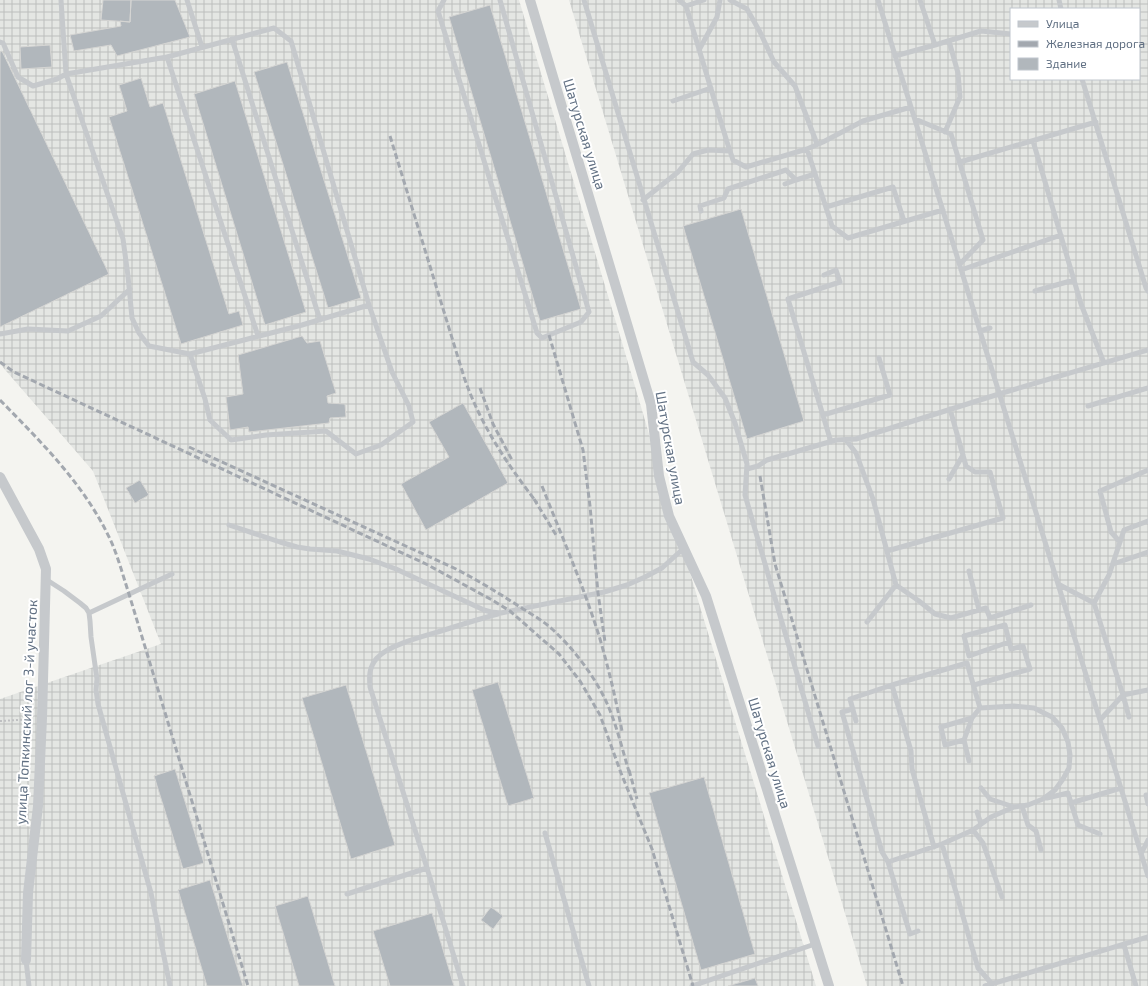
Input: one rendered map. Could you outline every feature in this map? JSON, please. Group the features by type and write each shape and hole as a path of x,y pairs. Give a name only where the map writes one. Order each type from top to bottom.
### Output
{"street":[{"name":"Шатурская улица","path":"530,0 651,404 659,476 669,516 706,596 829,986"},
{"name":"улица Топкинский лог 3-й участок","path":"0,477 39,550 46,569 47,580 38,806 28,893 26,960"}],"lane":[{"path":"60,0 66,74 123,239 130,289 132,318 139,333 149,346 190,354 369,306"},
{"path":"187,0 202,47"},
{"path":"444,0 438,11 537,333 542,338 581,322 589,312 500,0"},
{"path":"584,0 693,362 708,375 725,398 735,422 747,468 745,495 818,746"},
{"path":"679,0 686,6 733,160 746,167 807,149 863,121 911,107"},
{"path":"686,6 704,0"},
{"path":"699,50 717,17 720,0"},
{"path":"730,0 747,9 774,62 795,86 817,144"},
{"path":"878,0 1148,876"},
{"path":"920,0 935,45"},
{"path":"0,42 3,43 18,77 33,86 57,79 66,74 167,57 274,28 291,41 369,306 392,372 409,406 413,422 381,445 356,454 326,431 266,435 231,440 210,420 190,354"},
{"path":"895,56 981,31 1010,34"},
{"path":"232,39 320,320"},
{"path":"945,132 960,97 958,73 949,41"},
{"path":"167,57 258,336"},
{"path":"1082,80 1148,291"},
{"path":"673,100 711,88"},
{"path":"915,119 951,134 960,162 983,240 960,264"},
{"path":"960,162 1096,122"},
{"path":"1033,140 1081,304 1104,363"},
{"path":"807,149 832,226 848,238 943,210"},
{"path":"643,200 678,172 693,154 708,150 730,152"},
{"path":"701,211 700,206 724,198 728,189 735,186 786,170 796,180"},
{"path":"785,184 815,174"},
{"path":"826,207 893,187 904,221"},
{"path":"961,270 1061,235"},
{"path":"824,275 836,270 840,282 788,299 831,442"},
{"path":"1035,291 1074,280"},
{"path":"0,334 28,329 68,331 101,316 130,289"},
{"path":"980,330 990,328"},
{"path":"747,468 758,466 767,460 831,442 856,439 950,409 1148,350"},
{"path":"823,415 890,395 879,358"},
{"path":"1088,406 1148,388"},
{"path":"887,551 1003,518 990,472 975,472 966,466 950,409"},
{"path":"846,440 856,452 873,499 896,585 935,614 951,618 986,608 990,618 1031,605"},
{"path":"949,479 963,454"},
{"path":"1120,542 1111,532 1100,491 1148,470"},
{"path":"1094,603 1109,575 1124,530 1148,521"},
{"path":"229,525 297,547 337,551 369,559 396,569 484,610 500,613"},
{"path":"463,986 370,687 370,668 376,658 383,653 417,638 500,613 604,592 627,585 662,568 684,548"},
{"path":"1113,564 1148,552"},
{"path":"969,572 979,610"},
{"path":"89,613 172,574"},
{"path":"47,580 80,603 89,613 97,679 96,690 151,893 170,986"},
{"path":"1058,584 1094,603 1130,717"},
{"path":"866,622 896,585"},
{"path":"974,685 1030,668 1023,646 1011,649 1005,625 964,636 969,656 967,663 980,708"},
{"path":"969,656 1009,642"},
{"path":"856,721 850,699 967,663"},
{"path":"892,685 911,751 912,769 934,847"},
{"path":"1100,720 1123,695 1148,690"},
{"path":"969,761 964,740 972,718 980,708 1014,706 1034,708 1052,717 1062,728 1068,742 1070,755 1069,768 1055,790 1043,799"},
{"path":"853,709 842,712 882,852 888,862 910,934 918,931"},
{"path":"964,740 946,745 941,727 972,718"},
{"path":"981,788 990,799 1014,807"},
{"path":"1071,803 1121,788"},
{"path":"888,862 942,844 973,830 991,817 1014,807 1028,805 1043,799 1068,793 1078,825 1100,834"},
{"path":"1148,794 1146,795 1148,804"},
{"path":"1022,806 1028,825 1036,831 1041,850"},
{"path":"977,812 981,824"},
{"path":"973,830 983,843 1002,897"},
{"path":"545,833 590,986"},
{"path":"1141,854 1148,840"},
{"path":"942,844 978,968 992,984"},
{"path":"1141,854 1148,852"},
{"path":"347,894 427,868"},
{"path":"984,986 1002,984 1148,937"},
{"path":"692,986 815,944"},
{"path":"1124,945 1136,986"},
{"path":"26,960 29,986"}],"path":[{"path":"0,721 42,718"}],"shaded area":[{"path":"0,0 519,0 701,610 816,986 0,986 0,699 161,644 93,471 0,364"},
{"path":"569,0 1148,0 1148,986 867,986"}],"building":[{"path":"103,0 131,0 130,22 101,20"},
{"path":"131,0 175,0 190,37 117,56 111,45 74,51 70,35 121,26 120,21 130,22"},
{"path":"490,5 581,309 540,321 449,17"},
{"path":"50,45 52,67 21,69 20,47"},
{"path":"2,51 109,274 0,327 0,52"},
{"path":"287,62 361,298 328,308 254,72"},
{"path":"141,78 150,107 163,103 229,314 239,311 243,325 181,344 109,117 127,111 119,85"},
{"path":"235,81 306,312 265,325 194,94"},
{"path":"741,209 804,421 747,439 683,226"},
{"path":"302,336 307,343 320,341 336,393 327,396 328,403 345,404 346,417 330,418 329,423 249,432 248,427 230,430 226,397 243,394 238,355"},
{"path":"463,403 508,483 426,530 401,484 449,457 429,422"},
{"path":"140,480 149,495 135,503 126,488"},
{"path":"498,682 534,798 508,806 472,690"},
{"path":"346,685 395,845 351,859 302,698"},
{"path":"175,769 204,863 183,869 154,776"},
{"path":"704,777 755,954 701,970 649,793"},
{"path":"210,880 243,986 207,986 178,890"},
{"path":"308,896 335,986 299,986 275,906"},
{"path":"491,907 503,916 493,929 481,920"},
{"path":"432,913 454,986 390,986 373,931"},
{"path":"755,978 758,986 728,986"}],"railway":[{"path":"390,136 464,377 471,395 478,412 495,443 537,503"},
{"path":"549,335 583,450 598,593 605,642"},
{"path":"0,362 14,372 428,565 510,611 559,654 580,681 600,715 621,773 652,849 693,986"},
{"path":"480,388 493,424 512,460"},
{"path":"0,400 46,448 75,482 88,500 113,546 129,594 248,986"},
{"path":"189,447 456,569 472,577 544,622 574,652 588,670 599,688 612,716 630,775"},
{"path":"760,476 775,564 903,986"},
{"path":"542,486 594,620 615,696 622,731"},
{"path":"534,499 556,535"},
{"path":"629,770 637,799"}]}
